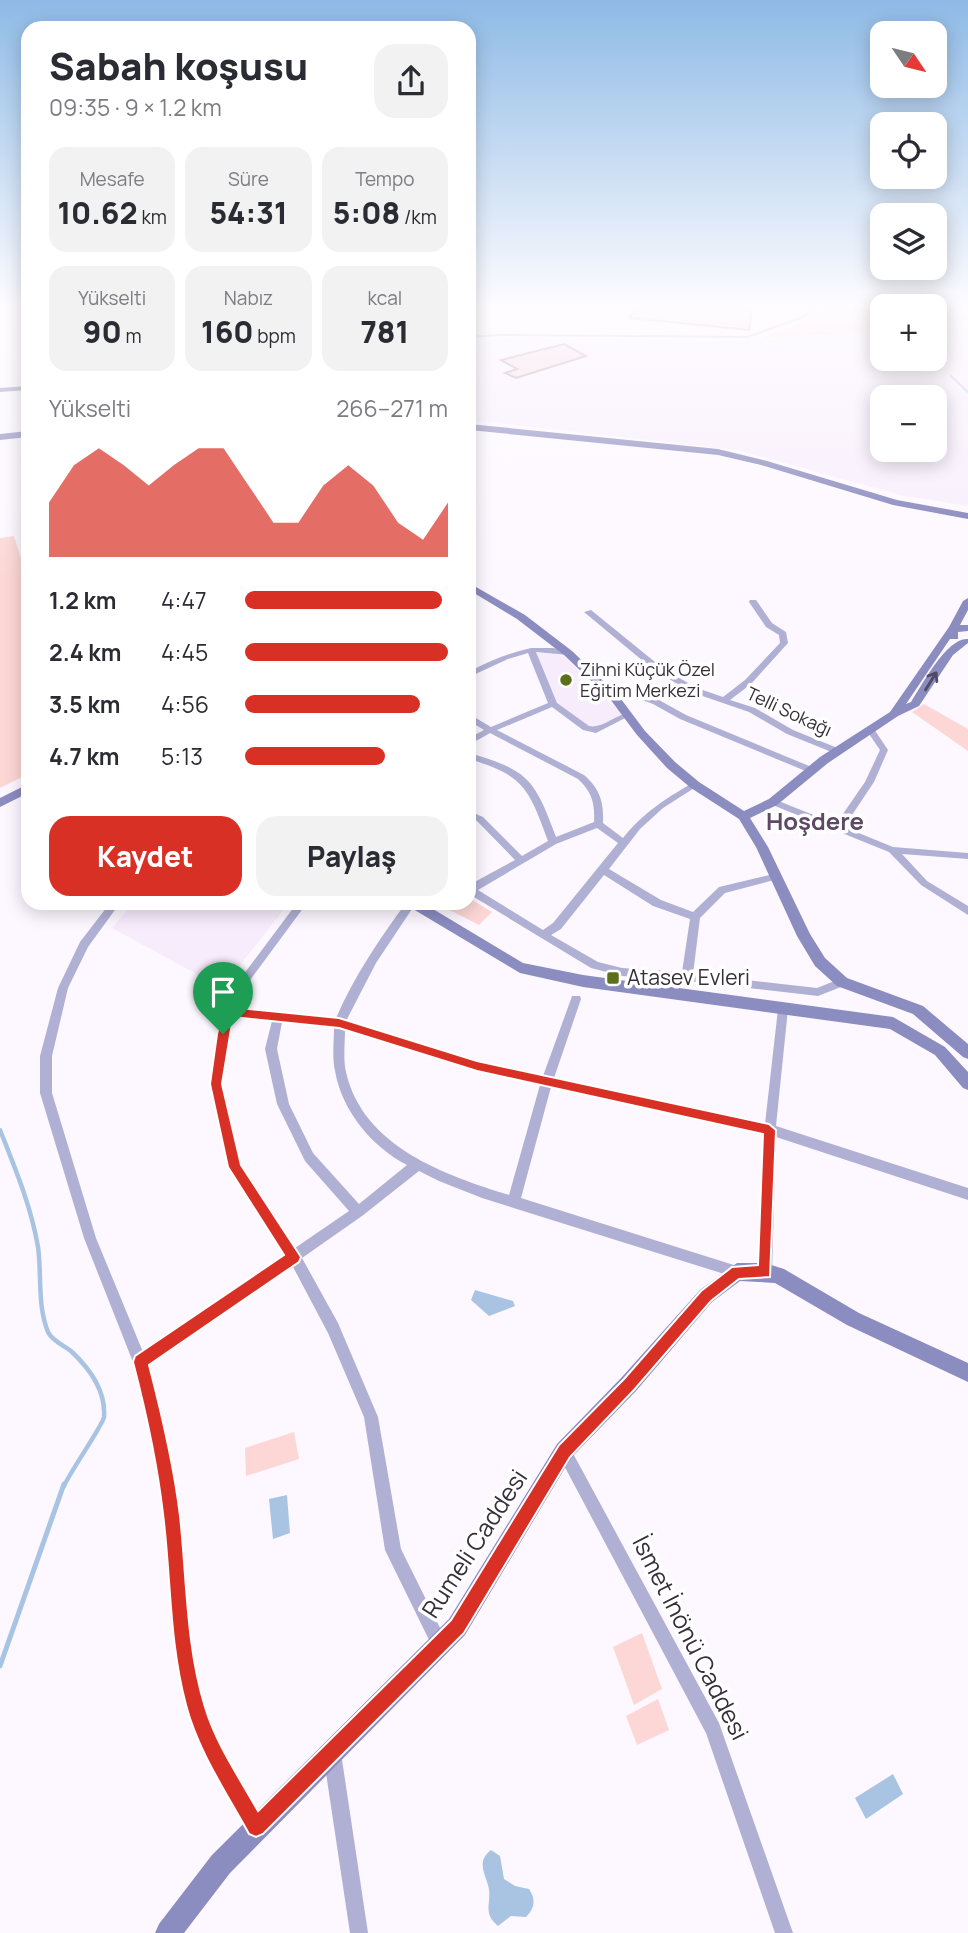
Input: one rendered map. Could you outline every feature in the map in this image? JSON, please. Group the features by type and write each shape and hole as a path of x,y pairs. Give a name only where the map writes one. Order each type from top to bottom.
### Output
{"main road":[{"path":"476,426 678,445 751,455 892,497 968,510"},
{"path":"0,434 21,432"},
{"path":"678,445 740,457 896,503 968,516"}],"street":[{"path":"476,590 521,617 568,653 613,696 671,765 695,785 743,816 762,847 803,936 820,962 842,982 918,1010 968,1053"},
{"path":"894,714 952,630 968,601"},
{"path":"723,701 748,682 784,643 783,634 769,625 752,602"},
{"name":"Telli Sokağı","path":"588,612 652,664 691,689 752,710 790,732 837,751"},
{"path":"952,630 968,628"},
{"path":"952,630 956,638 966,642"},
{"path":"743,816 773,802 837,751 919,700 946,657 966,642"},
{"path":"476,671 504,656 531,650 547,649 568,653"},
{"path":"531,650 553,704 586,728 596,730 627,715"},
{"path":"613,696 632,694 656,702 683,717 811,770"},
{"path":"476,738 553,704"},
{"path":"476,721 581,777 594,788 600,807 598,824"},
{"path":"837,829 863,795 878,769 884,750 871,731"},
{"path":"476,759 499,764 523,778 534,791 553,842"},
{"path":"0,794 21,784"},
{"path":"543,935 557,926 624,842 660,806 695,785"},
{"path":"0,803 21,792"},
{"path":"773,802 892,850 968,856"},
{"path":"476,817 521,860"},
{"path":"476,886 553,842 598,824"},
{"path":"598,824 624,842"},
{"path":"892,850 924,883 968,911"},
{"path":"603,870 657,903 695,917"},
{"path":"687,977 695,917 722,890 774,877"},
{"path":"476,893 595,965 622,972 818,992 842,982"},
{"path":"110,910 84,945 63,988 48,1044 45,1073 49,1109 90,1238 140,1362 161,1441 172,1515 183,1648 195,1705 206,1738 256,1827"},
{"path":"297,910 234,994 223,1034 216,1084 235,1167 294,1257 333,1328 371,1417 393,1550 440,1644"},
{"path":"407,910 373,955 339,1023 339,1058 346,1096 370,1131 398,1155 453,1182 737,1272 778,1275 853,1319 968,1373"},
{"path":"424,910 520,968 583,981 893,1023 940,1051 968,1083"},
{"path":"514,1201 547,1082 576,999"},
{"path":"765,1272 769,1130 783,1009"},
{"path":"229,1012 339,1023 477,1066 769,1130 968,1194"},
{"path":"278,1017 271,1049 283,1104 309,1157 358,1212"},
{"path":"140,1362 358,1212 416,1166"},
{"name":"Rumeli Caddesi","path":"168,1933 221,1864 457,1626 564,1451 629,1384 706,1296 737,1272"},
{"name":"İsmet İnönü Caddesi","path":"564,1451 713,1729 784,1933"},
{"path":"332,1750 359,1933"}],"shaded area":[{"path":"476,397 870,397 870,462 947,462 947,397 968,397 968,506 901,495 737,450 476,421"},
{"path":"14,536 21,558 21,778 0,788 0,538"},
{"name":"Zihni Küçük Özel Eğitim Merkezi","path":"539,652 564,656 621,713 618,719 596,730 586,728 553,704 532,654"},
{"path":"924,704 968,729 968,751 912,712"},
{"path":"476,902 492,912 479,925 450,910 476,910"},
{"path":"127,910 283,910 222,988 112,928"},
{"path":"294,1432 299,1459 246,1476 245,1448"},
{"path":"642,1633 662,1689 634,1705 613,1647"},
{"path":"658,1699 669,1730 637,1745 626,1716"}],"water":[{"path":"475,1290 513,1301 515,1306 489,1316 471,1300"},
{"path":"287,1495 290,1533 273,1539 269,1499"},
{"path":"893,1774 903,1794 866,1819 855,1798"},
{"path":"491,1850 500,1856 504,1879 515,1886 529,1889 534,1900 526,1917 511,1916 498,1926 490,1916 489,1891 483,1866 484,1858"}],"waterway":[{"path":"0,1130 22,1187 35,1232 42,1311 48,1332 85,1366 100,1389 104,1407 102,1422 64,1486"},
{"path":"0,1666 64,1484"}],"place":[{"name":"Zihni Küçük Özel Eğitim Merkezi","path":"566,680"},
{"name":"Atasev Evleri","path":"613,978"}],"district":[{"name":"Hoşdere","path":"815,822"}],"route":[{"path":"229,1012 339,1023 477,1066 769,1130 765,1272 737,1272 706,1296 629,1384 564,1451 457,1626 256,1827 206,1738 195,1705 183,1648 172,1515 161,1441 140,1362 294,1257 235,1167 216,1084 223,1034 229,1012"}]}
